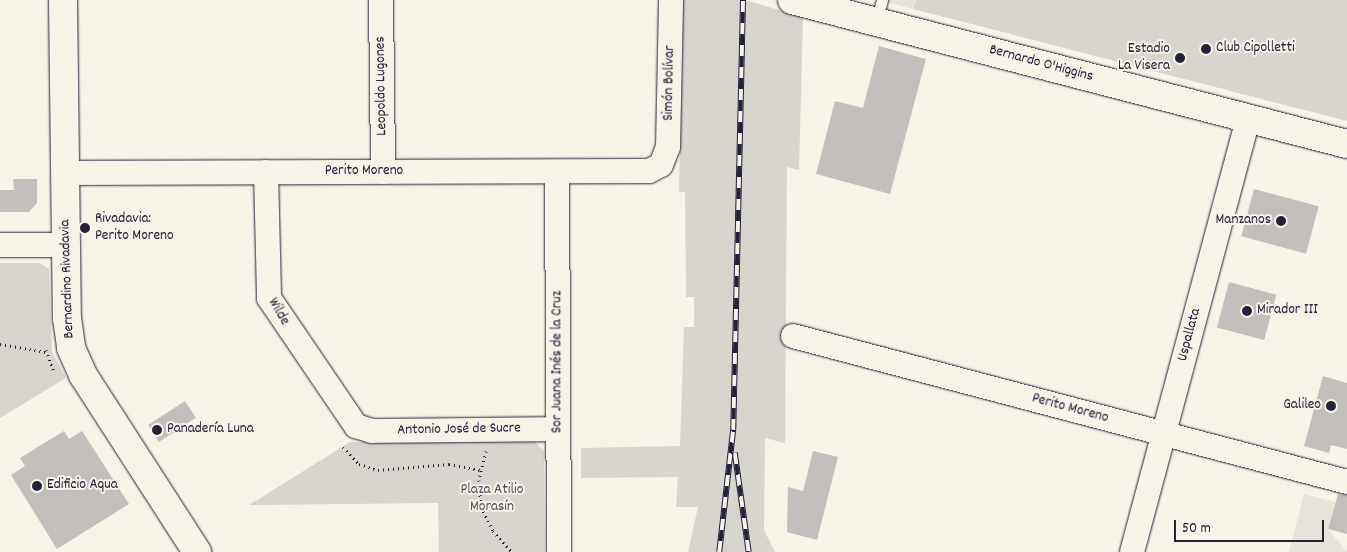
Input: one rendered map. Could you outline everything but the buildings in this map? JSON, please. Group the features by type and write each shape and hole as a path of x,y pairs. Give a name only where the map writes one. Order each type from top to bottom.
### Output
{"main road":[{"name":"Bernardino Rivadavia","path":"63,0 68,333 77,362 198,552"},
{"name":"Bernardo O'Higgins","path":"792,0 879,11 1248,118 1347,144"}],"street":[{"name":"Leopoldo Lugones","path":"382,0 383,172"},
{"name":"Simón Bolívar","path":"661,165 668,147 671,0"},
{"name":"Uspallata","path":"1132,552 1248,118"},
{"name":"Perito Moreno","path":"65,173 640,172 661,165"},
{"name":"Wilde","path":"266,172 269,298 356,437"},
{"name":"Sor Juana Inés de la Cruz","path":"557,172 559,552"},
{"path":"0,245 66,245"},
{"name":"Perito Moreno","path":"793,336 1347,482"},
{"name":"Antonio José de Sucre","path":"356,437 558,429"}],"path":[{"path":"46,339 46,352 60,382"},
{"path":"0,344 46,352"},
{"path":"356,437 343,447 359,464 378,470 449,464 481,470"},
{"path":"479,446 488,446 481,470 485,516 512,552"}],"shaded area":[{"path":"878,0 916,0 913,9"},
{"path":"1304,494 1335,502 1328,529 1347,552 1289,552"}],"green space":[{"path":"682,0 745,0 803,17 799,170 787,167 785,443 765,438 764,530 775,552 688,552 698,507 676,507 678,477 581,478 581,448 680,446 684,327 694,327 694,297 686,297 685,192 679,192"},
{"name":"Estadio La Visera","path":"916,0 1347,0 1347,121 913,9"},
{"path":"0,263 40,263 49,269 52,352 66,378 0,418"},
{"name":"Plaza Atilio Morasín","path":"534,441 544,451 545,552 439,552 438,503 249,505 350,442"}],"railway":[{"path":"719,552 733,430 743,0"},
{"path":"735,453 749,552"}],"place":[{"name":"Club Cipolletti","path":"1206,49"},
{"name":"Estadio La Visera","path":"1180,58"},
{"name":"Manzanos","path":"1281,221"},
{"name":"Rivadavia: Perito Moreno","path":"85,228"},
{"name":"Mirador III","path":"1247,311"},
{"name":"Galileo","path":"1331,406"},
{"name":"Panadería Luna","path":"157,430"},
{"name":"Edificio Aqua","path":"37,486"}]}
